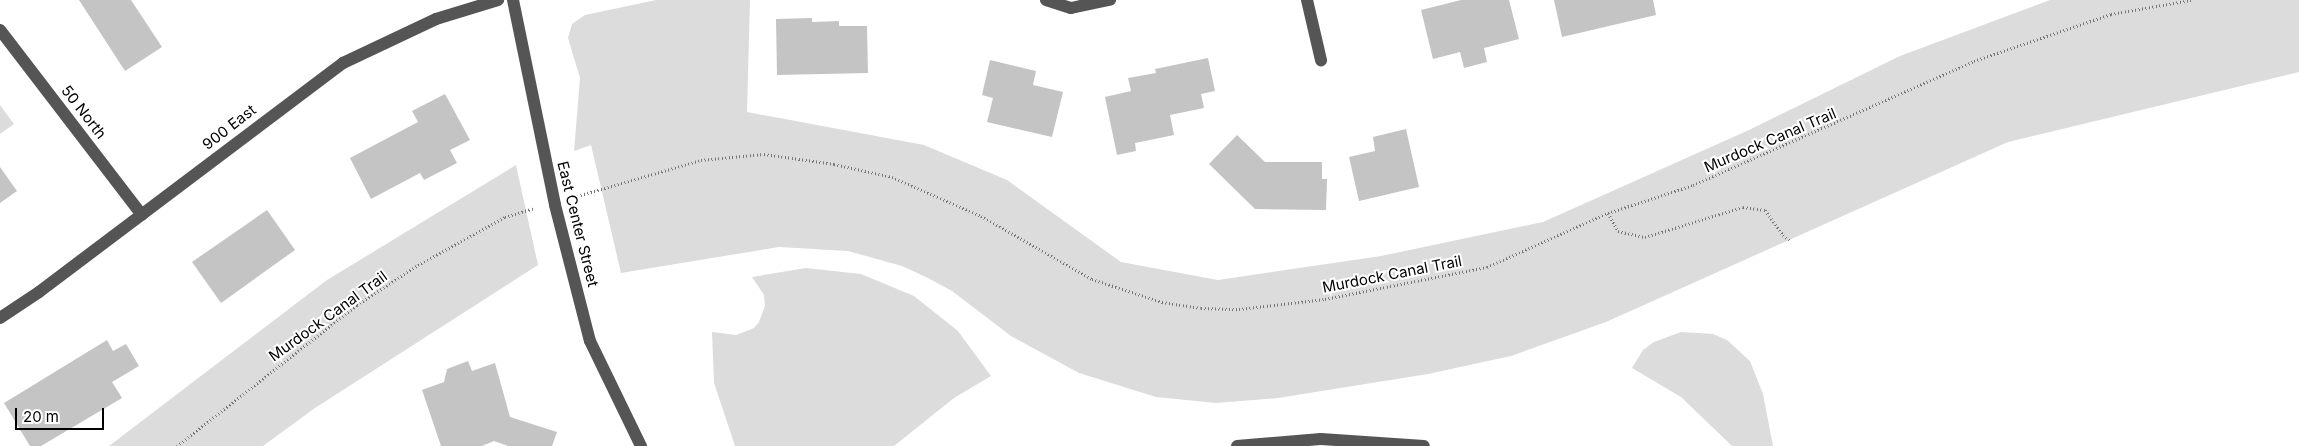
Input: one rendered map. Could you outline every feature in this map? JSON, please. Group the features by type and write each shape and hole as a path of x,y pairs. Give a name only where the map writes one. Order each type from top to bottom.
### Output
{"street":[{"name":"900 East","path":"0,318 142,215 344,63 436,19 498,0"},
{"name":"East Center Street","path":"513,0 555,205 590,341 641,446"},
{"path":"1046,0 1071,8 1110,0"},
{"path":"1306,0 1321,60"},
{"name":"50 North","path":"0,30 142,215"},
{"path":"1237,446 1321,439 1424,446"}],"path":[{"name":"Murdock Canal Trail","path":"584,192 701,160 764,154 834,164 892,177 930,192 981,216 1051,258 1115,289 1201,308 1239,308 1325,299 1458,274 1487,266 1608,213 1693,185 1974,61 2111,14 2191,0"},
{"path":"1608,213 1618,231 1645,237 1743,207 1765,210 1783,235 1791,240"},
{"name":"Murdock Canal Trail","path":"176,446 357,305 418,265 496,222 532,209"}],"shaded area":[{"path":"656,0 750,0 747,112 924,145 1007,180 1121,262 1218,280 1381,256 1543,222 1749,130 1900,56 2050,0 2299,0 2299,72 2008,142 1606,322 1511,356 1428,374 1278,398 1216,403 1156,397 1079,373 1011,336 952,291 928,278 902,266 848,251 779,247 621,273 591,145 574,151 580,78 568,38 572,24 585,15"},
{"path":"0,105 14,124 0,134"},
{"path":"516,165 538,265 315,408 263,446 109,446 327,280"},
{"path":"806,268 861,274 914,296 958,331 991,376 954,398 894,446 735,446 714,383 712,332 736,335 754,328 759,322 765,306 764,295 752,277"},
{"path":"1681,332 1713,334 1727,340 1750,361 1763,394 1773,446 1732,446 1681,397 1632,368 1643,350 1654,342"}],"building":[{"path":"79,0 131,0 162,47 125,71"},
{"path":"1461,0 1509,0 1519,39 1484,48 1487,62 1464,68 1460,52 1433,59 1421,10"},
{"path":"1554,0 1653,0 1656,15 1562,37"},
{"path":"812,18 812,22 839,21 839,26 867,26 868,73 777,75 776,19"},
{"path":"1208,58 1215,91 1201,94 1204,108 1170,115 1174,135 1135,143 1136,151 1117,155 1105,97 1131,91 1128,78 1156,73 1155,69"},
{"path":"990,60 1036,71 1033,85 1063,92 1052,137 987,122 993,98 982,95"},
{"path":"445,94 470,140 450,150 457,163 424,180 420,173 371,199 350,158 418,122 412,111"},
{"path":"1406,129 1419,187 1359,201 1349,157 1375,151 1373,137"},
{"path":"1237,135 1265,162 1322,162 1322,179 1327,179 1326,210 1255,209 1209,164"},
{"path":"0,167 17,191 0,203"},
{"path":"267,210 295,250 221,303 192,262"},
{"path":"107,340 113,351 126,344 139,366 112,382 122,398 41,446 30,446 4,403"},
{"path":"468,361 472,371 495,363 510,417 557,432 552,446 508,446 494,441 482,446 441,446 422,390 444,382 447,369"}]}
